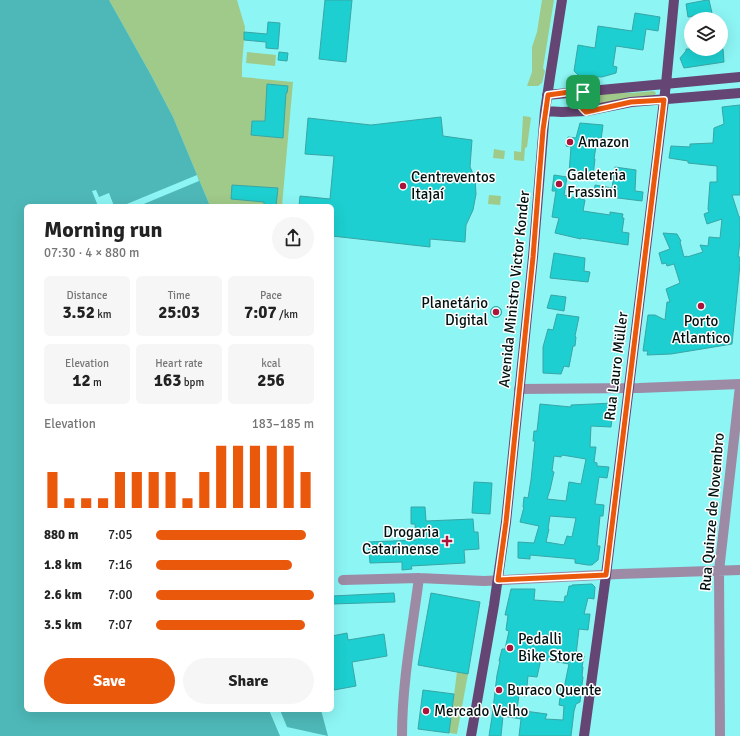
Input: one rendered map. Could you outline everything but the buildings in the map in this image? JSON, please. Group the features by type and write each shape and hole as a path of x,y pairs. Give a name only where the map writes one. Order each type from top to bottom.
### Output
{"main road":[{"name":"Avenida Ministro Victor Konder","path":"471,736 494,605 506,522 533,257 545,111 562,0"},
{"name":"Rua Lauro Müller","path":"584,736 629,388 666,84 674,0"},
{"path":"548,95 740,77"},
{"path":"583,92 579,103 586,112"},
{"path":"545,111 586,112 626,103 740,94"}],"street":[{"path":"519,389 740,385"},
{"name":"Rua Quinze de Novembro","path":"720,736 719,570 740,385"},
{"path":"343,580 419,578 484,582 498,580 740,570"},
{"path":"402,736 404,691 419,578"}],"green space":[{"path":"109,0 237,0 245,27 242,77 293,82 282,204 209,204 173,117"},
{"path":"542,0 554,0 543,68 545,71 542,83 538,86 527,86 532,72 532,47 537,32"},
{"path":"247,52 276,55 275,66 246,63"},
{"path":"654,91 656,93 655,95 589,105 585,102 587,95 591,93 631,93"},
{"path":"523,116 531,118 524,161 514,160 514,151 521,152"},
{"path":"494,149 505,151 504,159 493,158"},
{"path":"489,195 501,196 500,205 488,204"},
{"path":"457,672 468,674 457,734 449,733"}],"water":[{"path":"0,0 109,0 173,117 209,204 24,204 24,712 322,712 328,736 0,736"}],"pier":[{"path":"197,175 199,181 144,204 127,204"},
{"path":"96,190 99,197 109,193 113,204 97,204 92,191"},
{"path":"270,712 281,712 287,727 328,736 280,736"}],"place":[{"name":"Amazon","path":"570,142"},
{"name":"Galeteria Frassini","path":"559,184"},
{"name":"Centreventos Itajaí","path":"403,186"},
{"name":"Porto Atlantico","path":"701,306"},
{"name":"Planetário Digital","path":"496,312"},
{"name":"Drogaria Catarinense","path":"447,541"},
{"name":"Pedalli Bike Store","path":"510,648"},
{"name":"Buraco Quente","path":"499,690"},
{"name":"Mercado Velho","path":"426,711"}],"route":[{"path":"583,92 579,103 586,112 631,102 664,100 606,575 498,580 509,493 533,257 543,130 548,95 583,92"}]}
